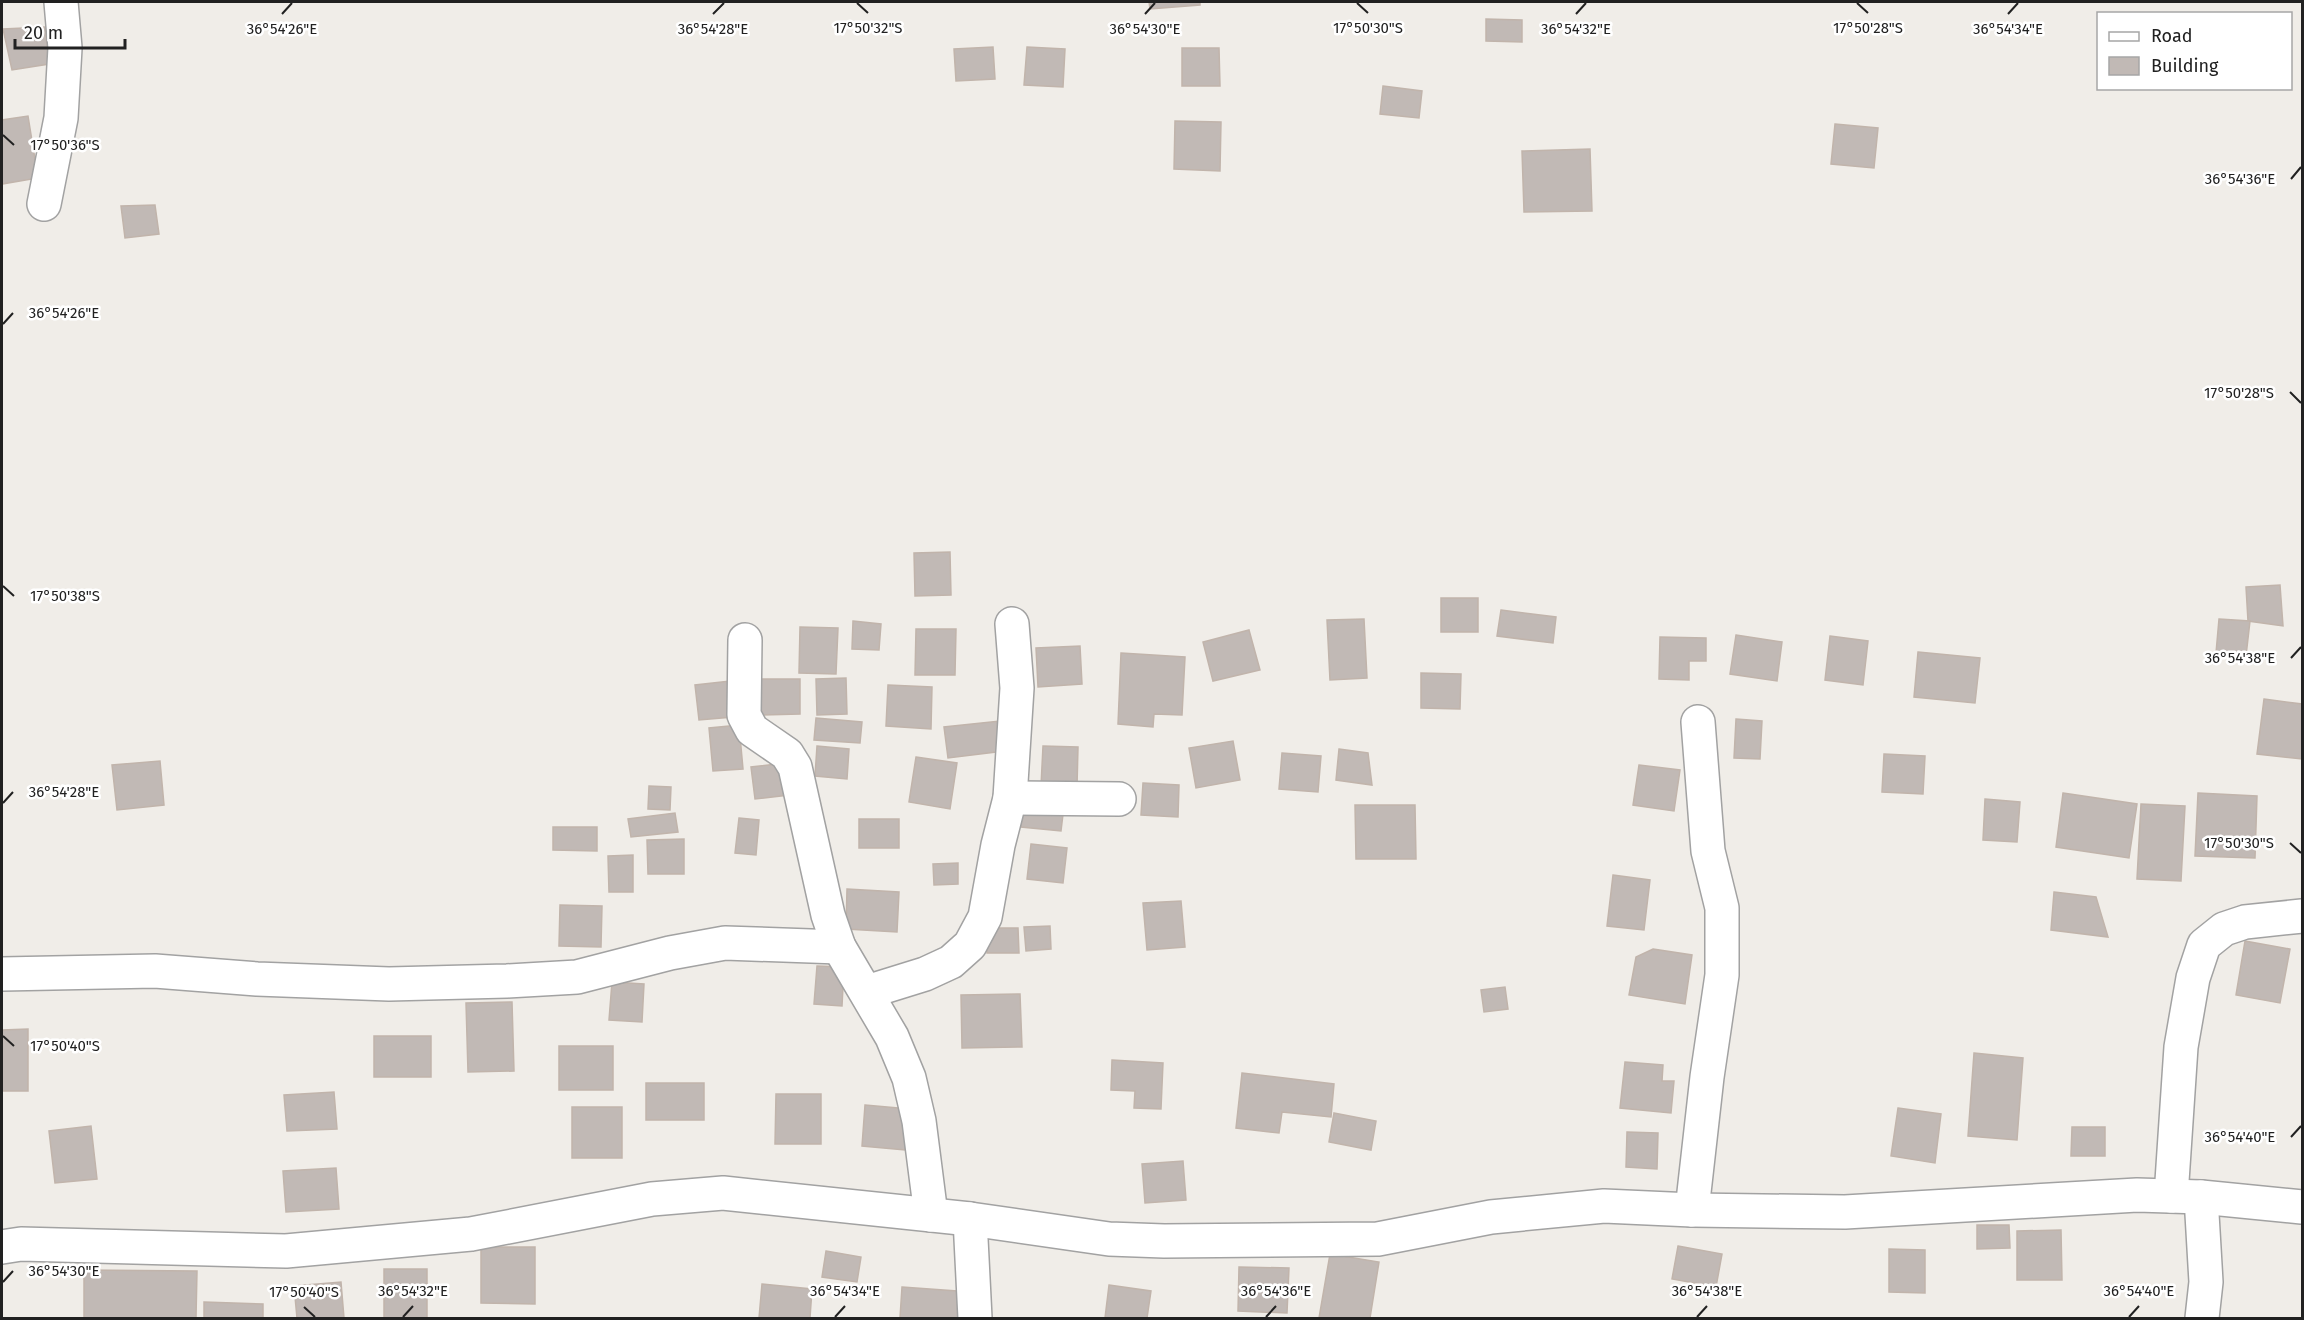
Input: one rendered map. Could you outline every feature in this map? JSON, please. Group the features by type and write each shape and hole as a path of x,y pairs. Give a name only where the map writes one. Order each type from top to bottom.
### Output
{"street":[{"path":"44,204 61,118 65,48 61,2"},
{"path":"867,992 925,974 951,962 969,945 985,917 998,845 1010,798 1017,687 1012,624"},
{"path":"745,640 744,715 752,730 787,754 795,767 828,915 839,947 892,1037 909,1078 919,1121 931,1215"},
{"path":"1692,1210 1722,975 1722,908 1707,851 1698,722"},
{"path":"1010,798 1119,800"},
{"path":"2202,1318 2206,1282 2186,1197 2181,1047 2193,978 2204,945 2224,929 2246,922 2302,916"},
{"path":"2,974 155,971 257,979 389,984 507,981 577,977 725,943 839,947"},
{"path":"2,1247 21,1244 286,1251 471,1234 652,1199 723,1193 970,1219 1109,1239 1164,1241 1378,1239 1491,1217 1604,1206 1692,1210 1845,1212 2137,1195 2302,1207"},
{"path":"970,1219 975,1318"}],"building":[{"path":"1149,2 1200,2 1200,5 1150,9"},
{"path":"1486,19 1522,20 1522,42 1486,41"},
{"path":"45,27 49,64 12,70 3,29"},
{"path":"993,47 995,79 956,81 954,49"},
{"path":"1027,47 1065,49 1063,87 1024,85"},
{"path":"1182,48 1219,48 1220,86 1182,86"},
{"path":"1383,86 1422,91 1419,118 1380,114"},
{"path":"28,116 38,178 2,184 2,120"},
{"path":"1175,121 1221,122 1220,171 1174,169"},
{"path":"1835,124 1878,128 1874,168 1831,164"},
{"path":"1590,149 1592,211 1524,212 1522,151"},
{"path":"155,205 159,234 125,238 121,206"},
{"path":"950,552 951,595 915,596 914,553"},
{"path":"2280,585 2283,626 2248,621 2246,587"},
{"path":"1441,598 1478,598 1478,632 1441,632"},
{"path":"1501,610 1556,617 1553,643 1497,636"},
{"path":"1364,619 1367,678 1330,680 1327,620"},
{"path":"2219,619 2250,621 2246,656 2216,653"},
{"path":"853,621 881,624 879,650 852,649"},
{"path":"800,627 838,628 836,674 799,673"},
{"path":"916,629 956,629 955,675 915,675"},
{"path":"1249,630 1260,670 1213,681 1203,642"},
{"path":"1736,635 1782,642 1777,681 1730,674"},
{"path":"1830,636 1868,641 1863,685 1825,680"},
{"path":"1660,637 1706,638 1706,661 1689,661 1689,680 1659,679"},
{"path":"1080,646 1082,684 1038,687 1036,648"},
{"path":"1918,652 1980,658 1975,703 1914,697"},
{"path":"1121,653 1185,657 1182,715 1154,714 1153,727 1118,724"},
{"path":"1421,673 1461,674 1460,709 1421,708"},
{"path":"846,678 847,714 817,715 816,679"},
{"path":"758,679 800,679 800,714 758,715"},
{"path":"730,681 733,717 699,720 695,685"},
{"path":"888,685 932,687 931,729 886,726"},
{"path":"2264,699 2302,704 2302,759 2257,754"},
{"path":"816,718 862,722 860,743 814,740"},
{"path":"1736,719 1762,721 1760,759 1734,758"},
{"path":"1000,721 1004,751 948,758 944,727"},
{"path":"739,725 743,769 713,771 709,728"},
{"path":"1233,741 1240,780 1196,788 1189,748"},
{"path":"817,746 849,749 847,779 815,776"},
{"path":"1043,746 1078,747 1077,787 1041,786"},
{"path":"1339,749 1368,753 1372,785 1336,780"},
{"path":"1282,753 1321,756 1318,792 1279,789"},
{"path":"1884,754 1925,756 1923,794 1882,792"},
{"path":"916,757 957,763 950,809 909,802"},
{"path":"160,761 164,805 117,810 112,765"},
{"path":"785,763 789,795 755,799 751,767"},
{"path":"1639,765 1680,770 1674,811 1633,805"},
{"path":"1143,783 1179,785 1178,817 1141,815"},
{"path":"649,786 671,787 670,810 648,809"},
{"path":"2063,793 2137,804 2129,858 2056,847"},
{"path":"2198,793 2257,796 2255,858 2195,856"},
{"path":"1985,799 2020,802 2017,842 1983,840"},
{"path":"1024,801 1064,806 1061,831 1021,827"},
{"path":"2141,804 2185,806 2181,881 2137,879"},
{"path":"1355,805 1415,805 1416,859 1356,859"},
{"path":"675,813 678,832 631,837 628,819"},
{"path":"739,818 759,820 756,855 735,853"},
{"path":"859,819 899,819 899,848 859,848"},
{"path":"553,827 597,827 597,851 553,850"},
{"path":"684,839 684,874 648,874 647,840"},
{"path":"1031,844 1067,848 1063,883 1027,879"},
{"path":"633,855 633,892 609,892 608,856"},
{"path":"958,863 958,884 934,885 933,864"},
{"path":"1613,875 1650,880 1644,930 1607,926"},
{"path":"847,889 899,892 897,932 846,929"},
{"path":"2054,892 2096,897 2108,937 2051,930"},
{"path":"1181,901 1185,947 1147,950 1143,903"},
{"path":"560,905 602,906 601,947 559,946"},
{"path":"1050,926 1051,949 1026,951 1024,927"},
{"path":"987,928 1018,928 1019,953 987,953"},
{"path":"2245,941 2290,949 2280,1003 2236,995"},
{"path":"1653,949 1692,955 1685,1004 1629,995 1636,957"},
{"path":"817,966 844,967 842,1006 814,1004"},
{"path":"612,982 644,984 642,1022 609,1020"},
{"path":"1505,987 1508,1009 1484,1012 1481,990"},
{"path":"1020,994 1022,1047 962,1048 961,995"},
{"path":"512,1002 514,1071 468,1072 466,1003"},
{"path":"28,1029 28,1091 2,1091 2,1030"},
{"path":"374,1036 431,1036 431,1077 374,1077"},
{"path":"559,1046 613,1046 613,1090 559,1090"},
{"path":"1974,1053 2023,1058 2017,1140 1968,1136"},
{"path":"1112,1060 1163,1063 1161,1109 1134,1108 1135,1091 1111,1090"},
{"path":"1625,1062 1663,1065 1662,1081 1674,1081 1671,1113 1620,1108"},
{"path":"1242,1073 1334,1084 1331,1117 1282,1112 1279,1133 1236,1128"},
{"path":"646,1083 704,1083 704,1120 646,1120"},
{"path":"334,1092 337,1129 287,1131 284,1095"},
{"path":"776,1094 821,1094 821,1144 775,1144"},
{"path":"865,1105 909,1109 905,1150 862,1146"},
{"path":"572,1107 622,1107 622,1158 572,1158"},
{"path":"1898,1108 1941,1114 1935,1163 1891,1156"},
{"path":"1334,1113 1376,1121 1371,1150 1329,1142"},
{"path":"91,1126 97,1179 55,1183 49,1131"},
{"path":"2072,1127 2105,1127 2105,1156 2071,1156"},
{"path":"1627,1132 1658,1133 1657,1169 1626,1167"},
{"path":"1183,1161 1186,1200 1145,1203 1142,1164"},
{"path":"336,1168 339,1209 286,1212 283,1171"},
{"path":"1977,1225 2009,1225 2010,1248 1977,1249"},
{"path":"2061,1230 2062,1280 2017,1280 2017,1231"},
{"path":"1678,1246 1722,1254 1716,1287 1672,1279"},
{"path":"481,1247 535,1247 535,1304 481,1303"},
{"path":"1889,1249 1925,1250 1925,1293 1889,1292"},
{"path":"826,1251 861,1257 857,1282 822,1277"},
{"path":"1330,1254 1379,1262 1370,1318 1319,1318"},
{"path":"1239,1267 1289,1268 1287,1313 1238,1311"},
{"path":"384,1269 427,1269 427,1318 384,1318"},
{"path":"84,1270 197,1271 196,1318 84,1318"},
{"path":"341,1282 344,1318 297,1318 294,1286"},
{"path":"762,1284 812,1289 810,1318 759,1318"},
{"path":"1109,1285 1151,1291 1147,1318 1105,1318"},
{"path":"902,1287 971,1292 970,1318 900,1318"},
{"path":"204,1302 263,1304 263,1318 204,1318"}]}
